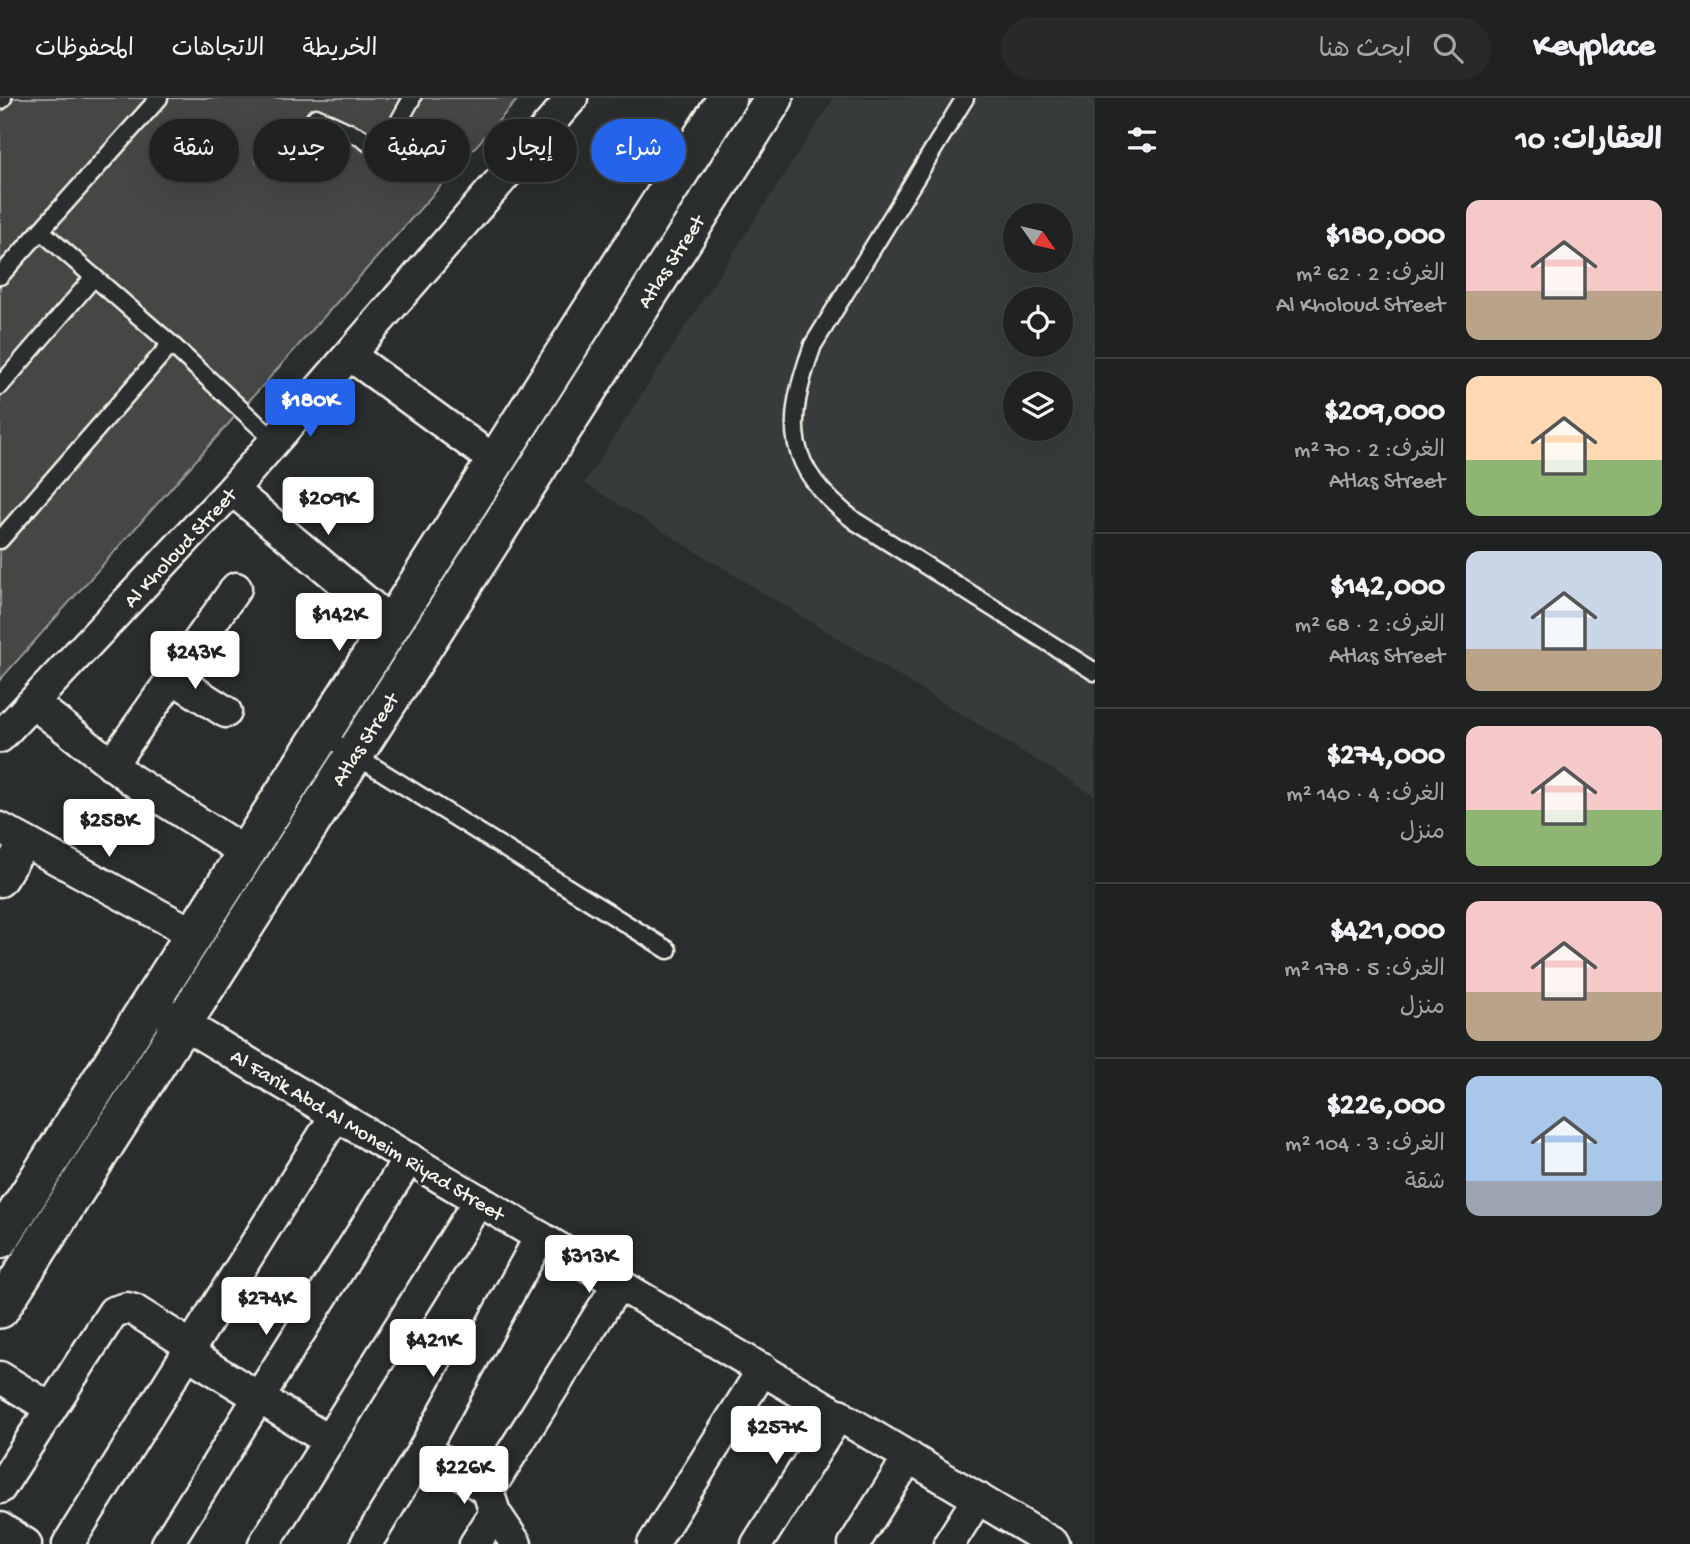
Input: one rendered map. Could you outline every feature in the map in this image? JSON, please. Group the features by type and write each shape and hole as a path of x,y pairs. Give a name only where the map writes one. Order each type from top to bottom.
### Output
{"street":[{"name":"Al Kholoud Street","path":"0,737 232,490 572,98"},
{"name":"Atlas Street","path":"0,1239 726,98"},
{"name":"Atlas Street","path":"0,1309 354,754 765,101"},
{"path":"351,356 495,461"},
{"path":"232,490 392,623"},
{"path":"111,765 236,589"},
{"path":"173,678 226,712"},
{"path":"33,703 111,765 246,853"},
{"path":"0,881 13,835 194,934"},
{"name":"Al Farik Abd Al Moneim Riyad Street","path":"150,1004 1052,1543"},
{"path":"68,1544 336,1115"},
{"path":"167,1544 409,1158"},
{"path":"264,1544 479,1199"},
{"path":"366,1544 424,1449 540,1237"},
{"path":"475,1544 492,1502 619,1283"},
{"path":"0,1488 105,1322 119,1308 134,1310 259,1397 329,1441"},
{"path":"653,1544 763,1369"},
{"path":"0,1377 50,1408"},
{"path":"757,1544 839,1414"},
{"path":"424,1449 492,1502 516,1544"},
{"path":"854,1544 909,1457"},
{"path":"949,1544 978,1498"},
{"path":"0,1528 26,1544"}],"lane":[{"path":"0,276 159,98"},
{"path":"350,132 382,152 412,98"},
{"path":"965,98 813,345 798,386 793,430 804,467 825,498 855,521 1095,672"},
{"path":"41,231 171,344 275,441"},
{"path":"0,386 94,277"},
{"path":"0,540 171,344"},
{"path":"321,734 668,950"}],"shaded area":[{"path":"0,98 519,98 500,119 484,119 484,137 470,153 470,119 364,119 364,182 444,182 0,680"},
{"path":"834,98 1095,98 1095,796 584,483"}]}
